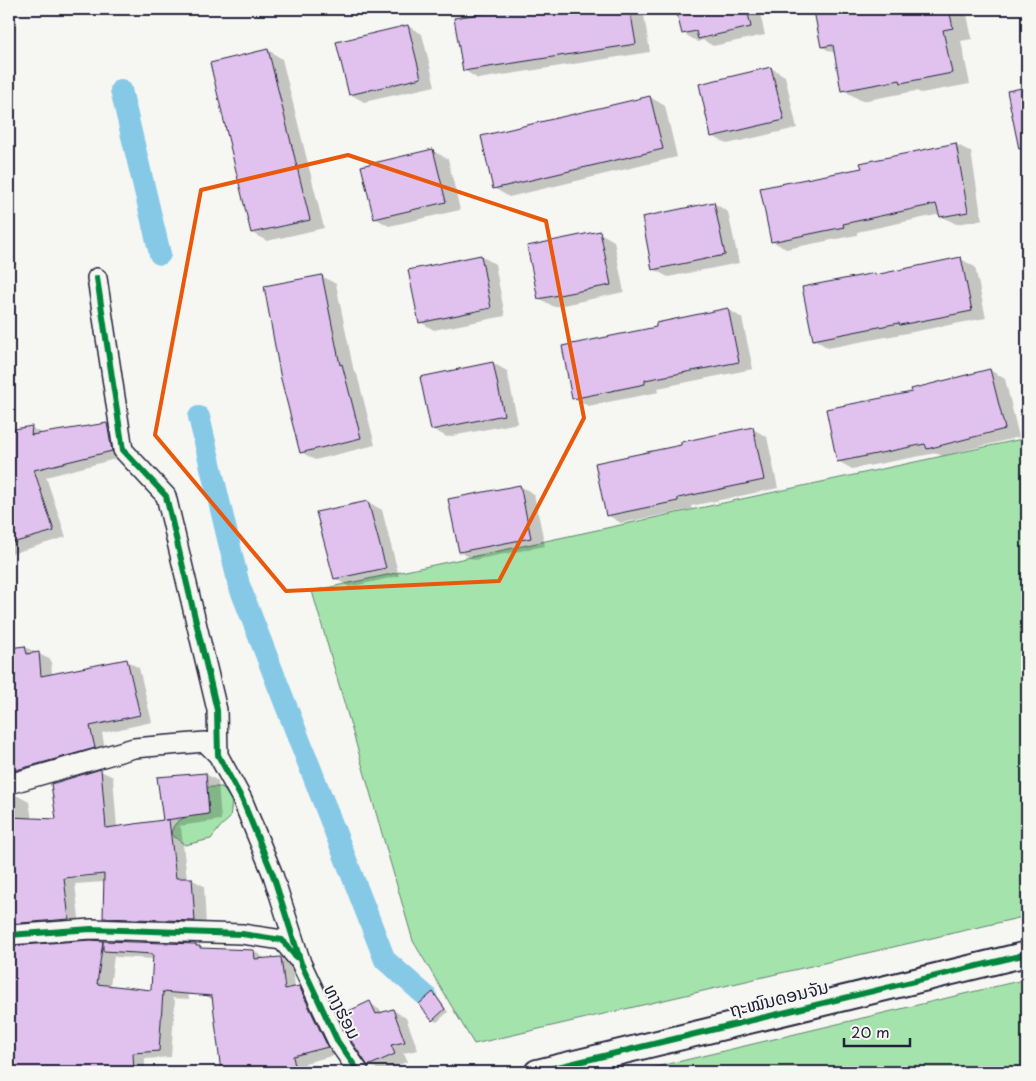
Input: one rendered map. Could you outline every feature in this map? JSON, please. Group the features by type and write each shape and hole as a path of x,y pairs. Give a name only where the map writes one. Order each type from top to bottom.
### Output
{"street":[{"path":"97,278 123,450 166,496 216,710 218,755"},
{"path":"9,784 134,748 205,742 218,755 242,799 273,875 301,963"},
{"path":"9,934 91,930 242,934 282,940 301,963"},
{"name":"ຖະໝົນດອນຈັນ","path":"537,1072 1027,954"},
{"name":"ທາງຮ່ອມ","path":"301,963 338,1042 359,1072"}],"highlighted area":[{"path":"348,155 546,221 584,418 499,581 286,591 155,435 201,190"}],"green space":[{"path":"1027,438 1027,916 474,1044 413,941 312,591"},
{"path":"207,787 222,787 232,801 230,818 211,839 185,845 171,834 173,828 176,823 186,817 209,813"},
{"path":"1027,979 1027,1072 635,1072"}],"building":[{"path":"510,9 630,9 636,44 463,71 454,18"},
{"path":"700,9 747,9 751,27 698,39 696,31 682,34 677,14"},
{"path":"824,9 949,9 953,28 943,30 952,73 901,83 900,80 841,91 833,45 821,47 814,11"},
{"path":"408,25 421,78 349,95 336,42"},
{"path":"268,49 310,220 251,233 210,63"},
{"path":"771,67 784,120 711,137 699,84"},
{"path":"1027,87 1027,148 1019,149 1007,91"},
{"path":"650,96 663,149 493,189 481,136"},
{"path":"956,143 968,212 940,217 936,204 843,224 844,227 771,242 760,188 862,168 860,163"},
{"path":"433,149 446,202 374,219 361,166"},
{"path":"714,202 725,255 652,270 642,217"},
{"path":"600,231 611,285 538,299 527,246"},
{"path":"481,255 491,308 419,323 408,270"},
{"path":"961,257 972,311 813,340 802,287 875,273 875,275"},
{"path":"322,275 340,365 342,364 361,438 300,453 281,379 264,286"},
{"path":"728,308 739,362 645,380 645,384 572,399 562,346 656,327 656,323"},
{"path":"493,362 504,415 431,430 420,377"},
{"path":"990,369 1005,429 927,449 925,444 837,462 826,409 912,392 911,389"},
{"path":"107,423 112,451 34,470 54,531 12,543 9,532 9,430 32,426 31,435"},
{"path":"753,427 764,480 678,498 678,501 606,516 595,463 681,445 681,442"},
{"path":"520,485 531,538 459,552 448,499"},
{"path":"368,501 386,568 334,579 316,512"},
{"path":"25,646 27,654 39,652 41,676 127,659 140,715 90,726 95,748 9,772 9,648"},
{"path":"101,769 106,828 163,820 157,777 206,773 209,814 165,820 169,820 176,878 192,878 195,921 103,918 104,874 64,878 69,919 9,924 9,817 56,819 51,784"},
{"path":"91,940 196,944 200,948 254,950 255,959 281,957 285,989 299,986 328,1047 293,1056 296,1072 221,1072 212,996 163,992 159,1051 133,1053 134,1072 9,1072 9,946","holes":["103,941 103,951 153,954 151,990 97,984"]},
{"path":"433,992 445,1009 432,1021 419,1004"},
{"path":"370,1001 376,1014 393,1009 405,1042 391,1045 395,1054 368,1066 348,1036 338,1016"}],"waterway":[{"path":"121,90 160,254"},
{"path":"199,417 239,585 385,960 426,996"}],"cycle path":[{"path":"97,278 123,450 166,496 217,710 218,755 242,799 273,875 301,963 338,1042 359,1072"},
{"path":"9,935 91,929 242,934 282,940 296,957"},
{"path":"537,1072 1027,954"}]}
